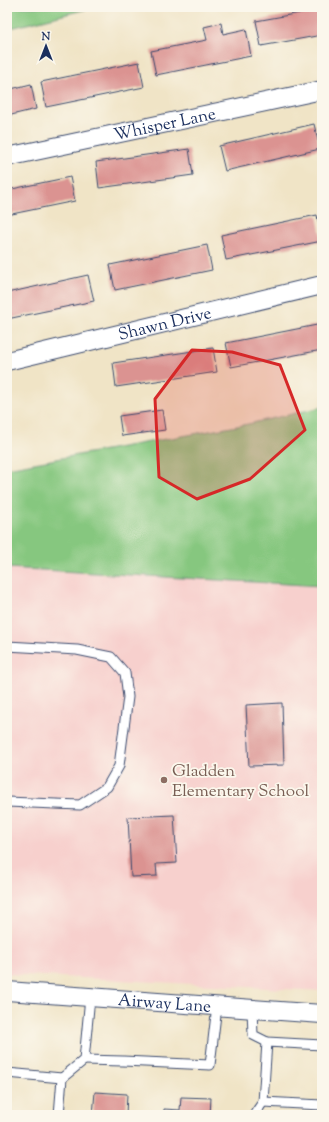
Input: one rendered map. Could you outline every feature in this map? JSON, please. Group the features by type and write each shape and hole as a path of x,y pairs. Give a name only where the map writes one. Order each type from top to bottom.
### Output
{"street":[{"name":"Whisper Lane","path":"7,157 322,90"},
{"name":"Shawn Drive","path":"7,361 322,284"},
{"name":"Airway Lane","path":"7,991 322,1014"}],"lane":[{"path":"7,646 77,650 111,657 125,673 128,697 119,766 106,787 80,805 7,802"},
{"path":"84,1060 90,997"},
{"path":"7,1073 62,1078 84,1060 123,1060 210,1065 217,1006"},
{"path":"252,1009 253,1035 267,1042 322,1045"},
{"path":"254,1115 263,1102 267,1042"},
{"path":"59,1115 62,1078"},
{"path":"263,1102 322,1105"}],"highlighted area":[{"path":"192,350 232,352 280,365 305,430 250,479 197,499 159,477 155,399"}],"shaded area":[{"name":"Gladden Elementary School","path":"7,568 322,586 322,991 7,974"}],"green space":[{"path":"7,7 95,7 7,29"},
{"path":"322,407 322,586 7,568 7,468 248,424"}],"building":[{"path":"322,9 322,35 261,46 256,21"},
{"path":"221,23 223,34 246,29 251,56 156,75 151,51 207,40 204,27"},
{"path":"139,62 144,87 46,107 41,82"},
{"path":"31,84 36,109 7,116 7,90"},
{"path":"314,124 320,149 225,171 219,146"},
{"path":"189,149 193,175 99,188 96,162"},
{"path":"70,177 75,201 7,215 7,190"},
{"path":"317,215 322,241 226,260 221,235"},
{"path":"207,245 212,270 115,290 110,265"},
{"path":"88,275 94,301 7,319 7,293"},
{"path":"322,324 322,350 231,367 226,343"},
{"path":"213,348 217,372 116,387 113,363"},
{"path":"162,410 165,430 122,436 119,416"},
{"path":"282,703 284,765 249,766 246,705"},
{"path":"174,815 177,863 156,864 157,876 131,877 128,817"},
{"path":"95,1092 127,1094 126,1115 93,1115"},
{"path":"181,1097 211,1098 210,1115 164,1115 164,1109 180,1110"}],"place":[{"name":"Gladden Elementary School","path":"164,780"}]}
